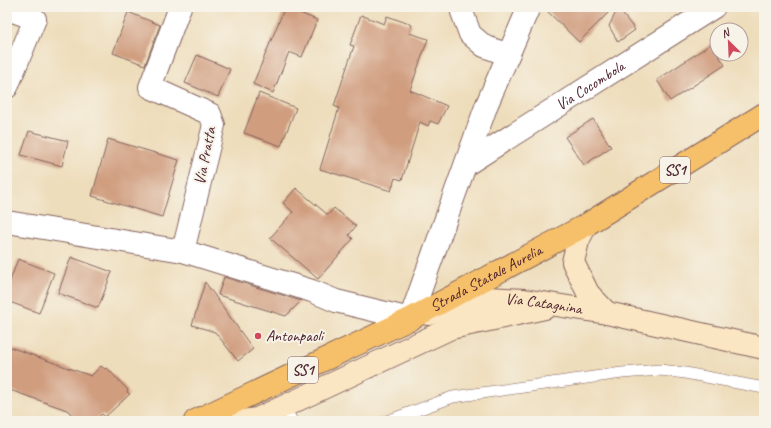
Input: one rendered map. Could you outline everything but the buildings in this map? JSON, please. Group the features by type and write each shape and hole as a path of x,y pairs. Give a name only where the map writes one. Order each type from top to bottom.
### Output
{"main road":[{"name":"Strada Statale Aurelia","path":"195,421 410,319 586,225 764,114"},
{"name":"Via Catagnina","path":"586,225 578,241 573,262 588,293 607,313"},
{"name":"Via Catagnina","path":"410,319 488,298 524,300 607,313 764,348"},
{"path":"242,421 288,414 451,328 558,305"}],"street":[{"name":"Via Pratta","path":"180,7 150,87 210,114 214,125 183,251"},
{"path":"464,7 462,12 470,34 484,46 508,55"},
{"path":"7,222 183,251 312,291 336,301 410,319 467,164 487,104 528,7"},
{"name":"Via Cocombola","path":"467,164 714,7"},
{"path":"7,9 35,19 7,87"}],"lane":[{"path":"387,421 453,397 622,373 660,370 686,372 764,388"}],"place":[{"name":"Antonpaoli","path":"258,336"}]}
